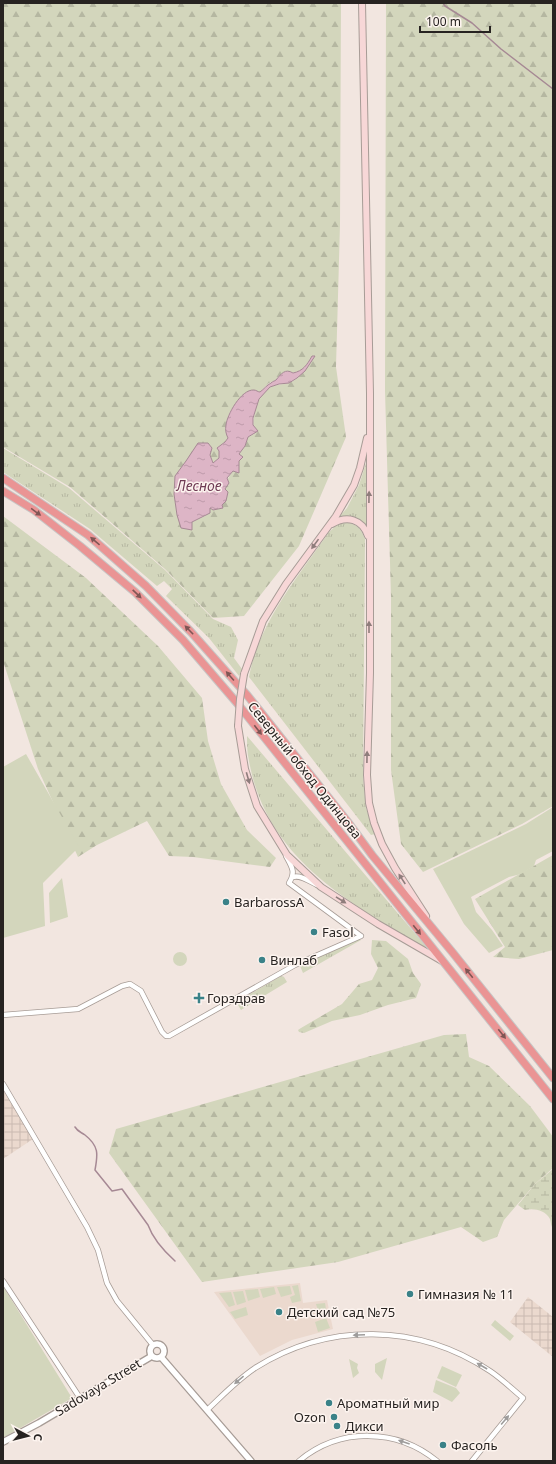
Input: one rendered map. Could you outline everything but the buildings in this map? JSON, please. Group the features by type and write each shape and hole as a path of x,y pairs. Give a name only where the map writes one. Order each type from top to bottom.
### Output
{"highway":[{"name":"Северный обход Одинцова","path":"3,478 88,535 146,586 191,632 247,695 347,821 372,855 553,1078"},
{"name":"Северный обход Одинцова","path":"3,491 34,510 105,566 135,592 183,640 237,703 553,1099"}],"main road":[{"path":"362,3 370,393 370,673 367,775 369,802 374,823 382,844 395,868 438,935"},
{"path":"370,393 368,432 360,468 354,485 346,501 286,584 263,621 244,674 238,726 245,769 257,806 287,855 321,887 378,924 443,961"},
{"path":"326,529 339,520 347,518 354,520 360,523 365,530 369,545"}],"street":[{"path":"3,1015 78,1009 122,986 130,984 141,991 162,1032 166,1036 169,1036 295,965 361,936 289,883 293,877 291,865 276,836"},
{"path":"293,877 302,877 321,887"},
{"path":"3,1084 87,1227 98,1250 107,1283 117,1301 153,1345"},
{"path":"3,1281 80,1398"},
{"path":"207,1410 245,1375 293,1348 333,1338 360,1334 388,1335 421,1339 444,1347 481,1365 498,1376 523,1398 472,1461"},
{"path":"153,1345 160,1344 164,1347 164,1354 161,1357"},
{"path":"153,1345 150,1350 152,1356 157,1358 161,1357"},
{"name":"Sadovaya Street","path":"3,1442 39,1423 152,1356"},
{"path":"161,1357 251,1461"},
{"path":"299,1461 308,1454 332,1442 367,1435 387,1437 406,1442 421,1449 437,1461"}],"shaded area":[{"path":"3,1090 33,1139 3,1159"},
{"name":"Детский сад №75","path":"300,1283 303,1303 327,1300 333,1329 292,1340 260,1356 214,1292"},
{"path":"528,1297 553,1317 553,1357 510,1322"}],"green space":[{"path":"3,3 341,3 340,225 336,367 346,437 299,546 244,616 213,618 165,569 70,487 3,447","holes":["312,356 306,368 297,379 288,383 275,385 261,396 254,414 254,434 248,437 245,446 239,454 236,472 233,471 227,482 225,489 226,501 222,505 209,508 205,516 192,522 175,476 186,461 210,455 213,463 219,458 219,451 217,448 228,438 226,424 230,412 247,392 260,392 269,383 276,380 286,371 295,372 302,370"]},
{"path":"386,3 553,3 553,806 522,824 423,872 401,844 391,770 391,597 385,391"},
{"path":"3,448 69,488 165,570 213,619 231,627 238,640 234,658 242,669 239,676 209,638 166,596 172,589 164,581 157,586 90,529 3,472"},
{"path":"368,457 367,525 356,518 340,516 347,508 359,485"},
{"path":"3,516 86,578 158,646 202,698 208,741 221,784 247,830 276,858 270,867 193,857 169,856 147,821 97,845 78,857 38,769 3,661"},
{"path":"345,522 358,527 365,539 363,777 366,808 375,834 371,835 249,677 261,637 281,601 329,532 337,525"},
{"path":"247,736 430,951 343,896 317,876 293,852 274,826 259,796 248,758"},
{"path":"26,754 79,847 43,883 45,926 3,938 3,767"},
{"path":"553,807 553,851 536,860 534,866 521,874 509,877 471,897 476,912 492,930 503,946 489,953 464,924 433,869 526,824"},
{"path":"553,855 553,950 519,959 493,957 505,947 475,899"},
{"path":"62,878 68,917 50,923 49,893"},
{"path":"354,936 361,940 303,973 300,966"},
{"path":"372,940 386,941 408,959 413,973 421,984 416,998 388,1005 360,1015 332,1021 304,1033 299,1032 298,1030 301,1028 342,1004 359,984 372,980 378,968 371,954"},
{"path":"180,952 185,954 187,959 185,964 180,966 175,964 173,959 175,954"},
{"path":"281,976 284,977 287,982 241,1010 238,1005 238,1001"},
{"path":"466,1034 469,1057 489,1066 530,1106 553,1137 553,1168 535,1184 504,1220 497,1237 483,1242 461,1227 338,1262 202,1282 109,1153 116,1129 444,1035"},
{"path":"553,1169 553,1229 548,1216 536,1210 525,1210 518,1205 535,1184"},
{"path":"298,1285 301,1301 292,1303 290,1297 295,1295 292,1286"},
{"path":"3,1286 72,1398 3,1438"},
{"path":"290,1286 292,1294 281,1297 277,1287"},
{"path":"274,1287 276,1294 263,1298 260,1289"},
{"path":"258,1289 260,1297 248,1301 245,1290"},
{"path":"243,1291 246,1302 237,1305 233,1292"},
{"path":"231,1292 235,1305 229,1307 219,1293"},
{"path":"325,1303 327,1315 320,1317 316,1304"},
{"path":"246,1307 248,1315 235,1319 230,1312"},
{"path":"326,1318 330,1328 318,1332 315,1322"},
{"path":"495,1320 514,1336 510,1341 491,1325"},
{"path":"387,1358 382,1380 375,1372 375,1364"},
{"path":"349,1359 358,1364 357,1368 359,1373 353,1378"},
{"path":"442,1366 462,1375 456,1387 437,1378"},
{"path":"436,1380 456,1388 460,1393 452,1402 433,1392"}],"water":[{"name":"Лесное","path":"312,356 315,356 305,371 297,378 289,383 270,387 259,399 253,418 253,425 258,431 248,437 245,446 239,454 243,457 239,461 239,473 233,471 227,478 229,483 225,489 228,492 226,501 222,505 223,508 213,510 210,508 210,513 192,522 192,530 181,528 177,515 174,494 175,476 198,443 208,443 212,448 210,455 213,463 219,458 219,451 217,448 228,438 226,433 227,421 232,409 240,398 249,391 254,390 260,392 285,371 293,373 299,371 306,365"}],"waterway":[{"path":"443,3 445,6 472,23 501,49 553,89"},
{"path":"75,1127 78,1131 90,1139 95,1147 97,1155 95,1170 112,1191 122,1189 148,1225 156,1240 175,1261"}],"place":[{"name":"BarbarossA","path":"226,902"},
{"name":"Fasol","path":"314,932"},
{"name":"Винлаб","path":"262,960"},
{"name":"Горздрав","path":"199,998"},
{"name":"Гимназия № 11","path":"410,1294"},
{"name":"Детский сад №75","path":"279,1312"},
{"name":"Ароматный мир","path":"329,1403"},
{"name":"Ozon","path":"334,1417"},
{"name":"Дикси","path":"337,1426"},
{"name":"Фасоль","path":"443,1445"}]}
